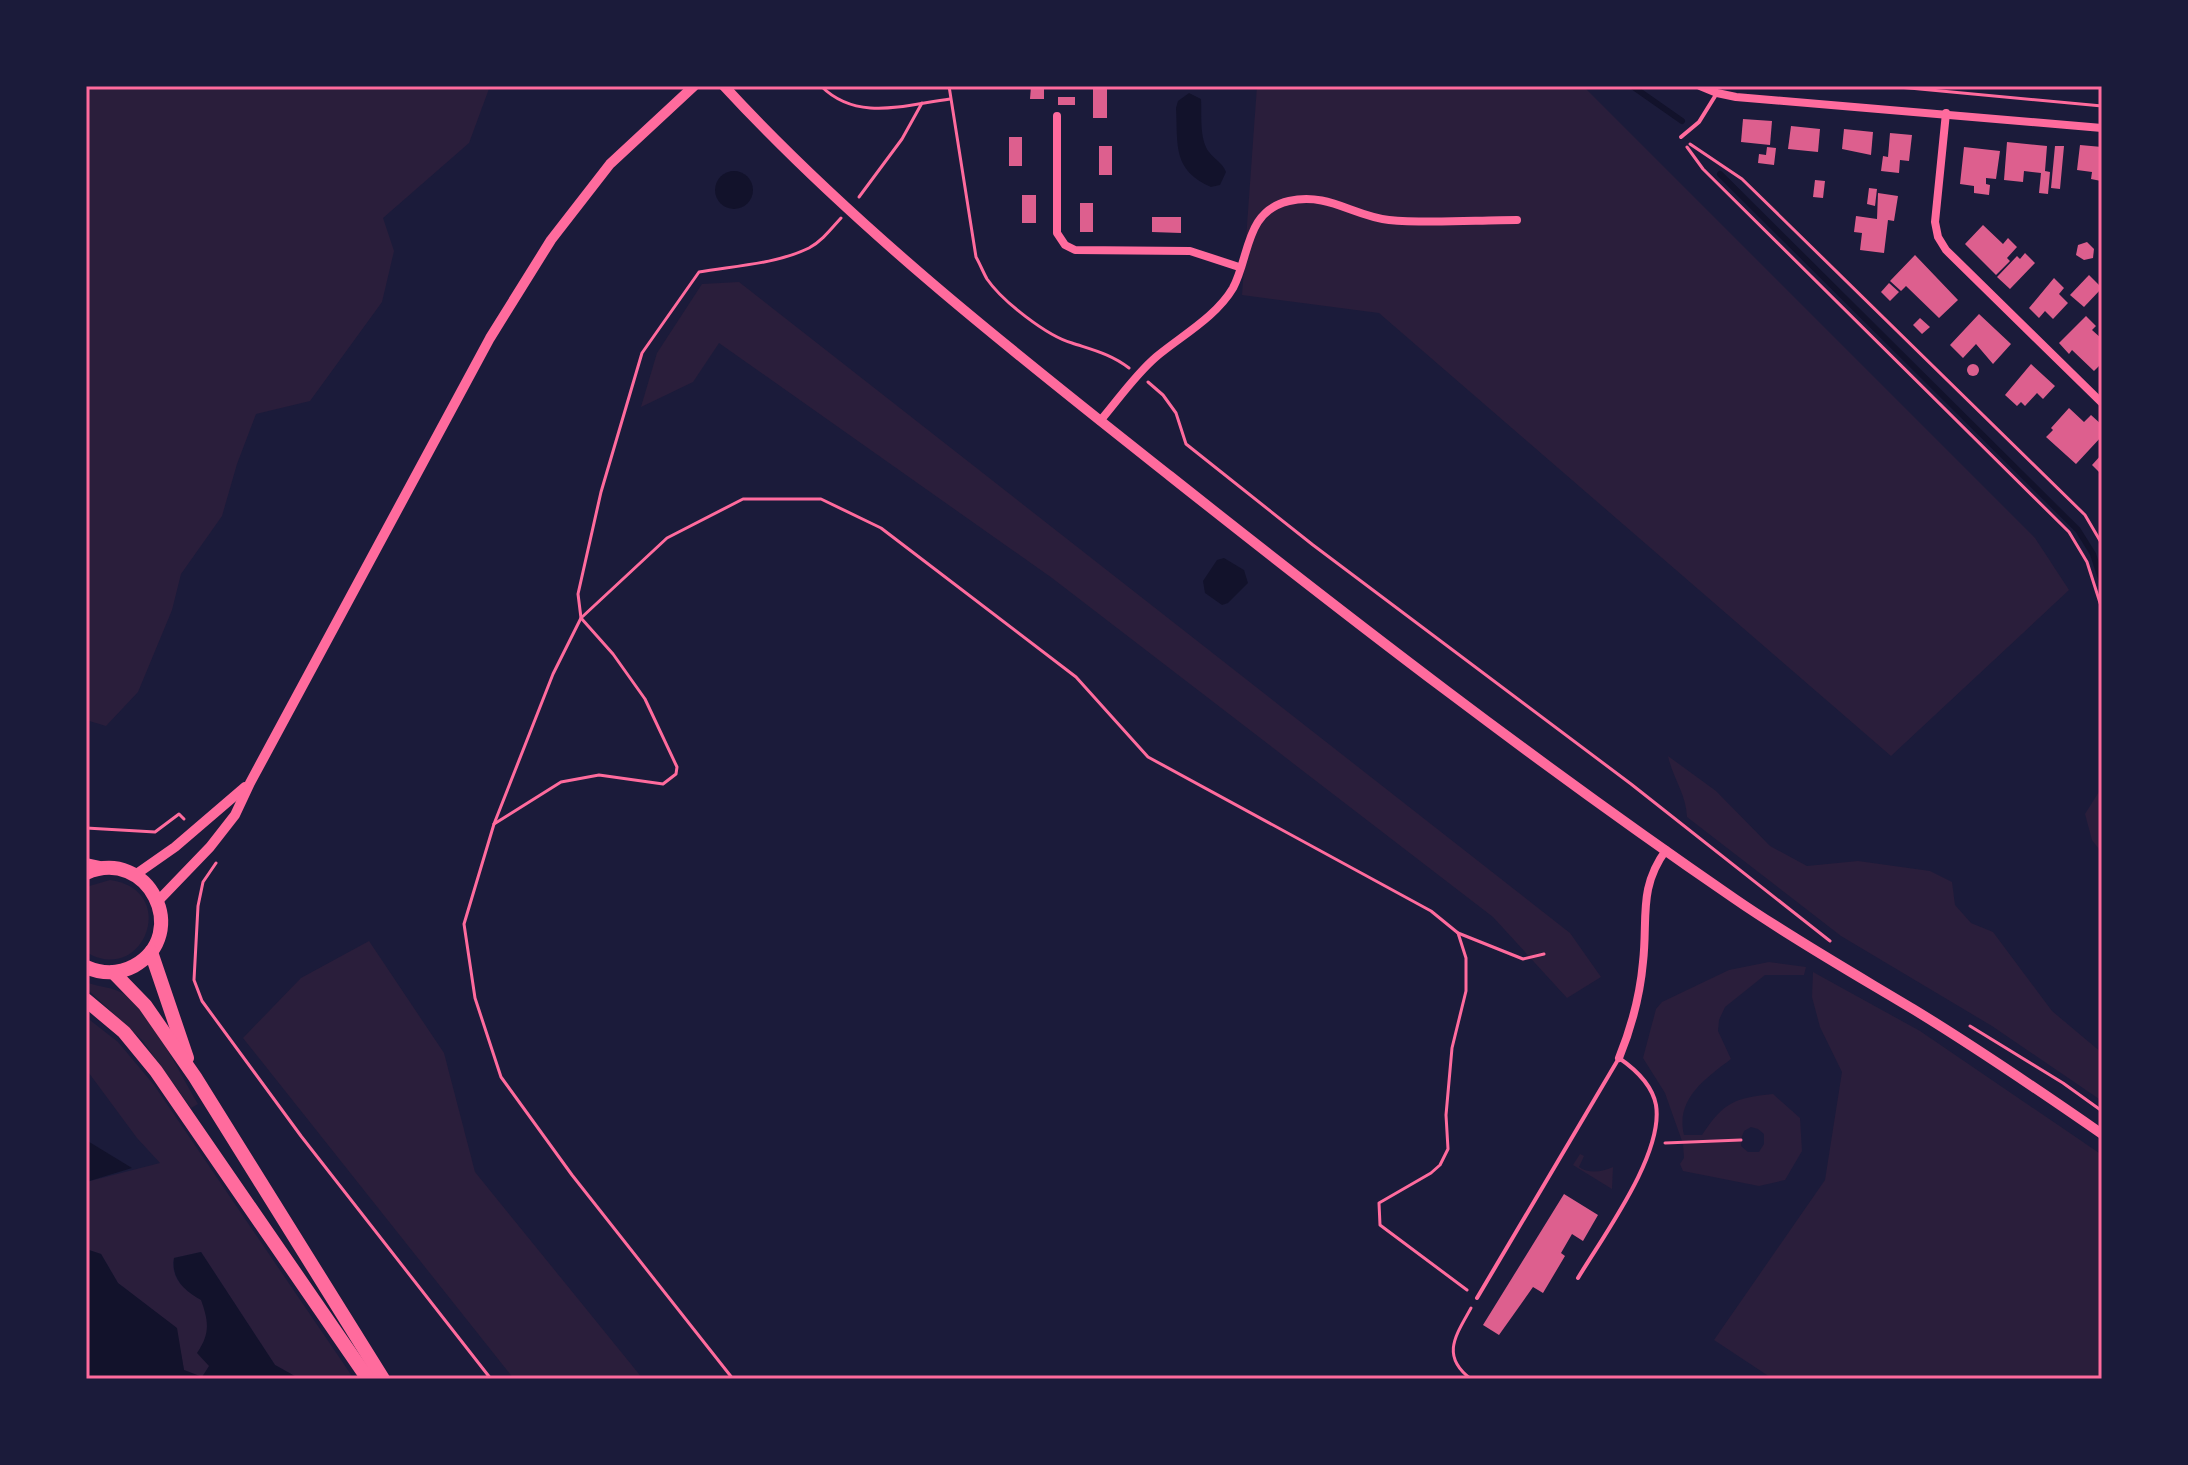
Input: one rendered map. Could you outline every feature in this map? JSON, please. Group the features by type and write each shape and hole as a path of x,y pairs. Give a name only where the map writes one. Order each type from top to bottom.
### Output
{"main road":[{"path":"86,967 113,972 140,962 151,952 160,933 161,922 158,901 144,881 112,868 91,869"},
{"path":"151,952 195,1077"},
{"path":"113,972 145,1005 195,1077 383,1379"},
{"path":"86,1000 124,1032 146,1058 368,1379"}],"street":[{"path":"158,901 210,847 235,815 490,338 551,240 610,164 694,86"},
{"path":"724,86 775,141 848,209 1100,421 1293,574 1538,759 1666,850 1792,937 1915,1010 2102,1134"},
{"path":"1700,86 1717,93 2102,128"},
{"path":"1946,113 1935,222 1938,237 1946,250 2102,403"},
{"path":"1057,116 1057,233 1065,245 1075,250 1190,251 1239,267"},
{"path":"1100,421 1138,375 1206,318 1233,288 1250,234 1269,207 1317,198 1387,220 1517,220"},
{"path":"135,875 195,831 250,783"},
{"path":"1619,1058 1634,1021 1644,961 1643,914 1648,885 1666,850"}],"lane":[{"path":"1681,137 1699,122 1717,93"},
{"path":"1477,1298 1619,1058 1635,1069 1648,1086 1656,1104 1650,1150 1637,1180 1578,1278"}],"path":[{"path":"821,86 838,101 866,109 951,99"},
{"path":"949,86 976,257 988,280 1000,293 1051,335 1119,360 1163,395 1176,413 1186,444 1313,545 1631,784 1839,947"},
{"path":"1888,86 2102,106"},
{"path":"494,824 561,782 599,775 663,784 676,774 677,767 645,699 613,654 581,618 578,594 598,507 642,353 699,272 775,259 810,247 827,234 902,139 922,103"},
{"path":"1681,137 1742,179 2085,515 2102,544"},
{"path":"1681,137 1703,169 2069,532 2087,562 2102,609"},
{"path":"733,1379 572,1175 501,1077 475,998 464,924 494,824 553,674 581,618 667,538 743,499 821,499 881,528 1076,677 1148,757 1431,911 1458,933 1523,959 1544,954"},
{"path":"86,828 155,832 179,814 195,831"},
{"path":"210,847 220,858 203,882 198,906 194,980 202,1001 301,1136 491,1379"},
{"path":"1458,933 1466,958 1466,991 1452,1048 1446,1115 1448,1149 1440,1165 1431,1173 1379,1203 1378,1216 1380,1225 1477,1298 1455,1335 1452,1354 1460,1371 1471,1379"},
{"path":"1663,1143 1741,1140"}],"shaded area":[{"path":"86,86 490,86 469,143 383,218 394,251 382,302 310,401 256,414 222,516 181,574 172,610 138,692 106,726 86,720"},
{"path":"1257,86 1585,88 2035,538 2069,590 1891,756 1379,313 1242,295"},
{"path":"1189,93 1201,99 1206,147 1226,172 1220,185 1211,187 1198,180 1183,164 1178,145 1176,108 1178,101"},
{"path":"734,171 748,176 753,190 748,204 734,209 720,204 715,190 720,176"},
{"path":"739,282 1570,933 1601,977 1567,998 1493,917 1052,578 719,343 693,382 641,407 657,353 702,284"},
{"path":"1224,558 1244,570 1248,583 1222,605 1205,593 1203,581 1217,560"},
{"path":"1668,756 1716,791 1770,846 1807,866 1858,861 1930,871 1952,882 1955,905 1971,923 1993,932 2052,1011 2102,1053 2102,1101 1992,1026 1841,936 1687,817"},
{"path":"2102,787 2102,853 2092,840 2085,814"},
{"path":"110,880 132,887 144,900 149,916 146,933 137,947 124,957 106,959 86,952 86,887"},
{"path":"369,941 444,1053 475,1172 643,1379 514,1379 243,1038 301,978"},
{"path":"1769,962 1806,967 1804,975 1765,975 1725,1007 1718,1031 1731,1059 1703,1082 1688,1100 1682,1122 1684,1135 1702,1135 1717,1115 1739,1100 1773,1094 1800,1118 1802,1151 1785,1180 1759,1186 1683,1171 1680,1164 1684,1158 1683,1143 1741,1141 1741,1146 1748,1152 1759,1152 1764,1144 1764,1134 1751,1127 1744,1131 1741,1139 1682,1141 1665,1093 1643,1058 1656,1009 1662,1002 1729,970"},
{"path":"1813,972 1920,1031 2102,1155 2102,1379 1773,1379 1714,1340 1825,1180 1842,1072 1820,1027 1812,997"},
{"path":"88,983 111,988 134,1002 154,1028 198,1104 191,1108 142,1040 86,988"},
{"path":"86,1017 118,1042 154,1085 354,1379 300,1379 275,1365 201,1252 174,1258 177,1278 190,1293 202,1300 208,1319 210,1366 202,1377 184,1370 176,1328 118,1283 101,1254 86,1249 86,1182 160,1163 137,1138 86,1069"},
{"path":"86,1140 132,1168 86,1182"},
{"path":"1580,1154 1584,1156 1579,1167 1587,1171 1613,1167 1612,1189 1573,1165"},
{"path":"86,1249 101,1254 118,1283 177,1328 184,1370 202,1377 209,1366 197,1353 206,1334 206,1315 201,1300 180,1284 174,1265 174,1258 201,1252 275,1365 300,1379 86,1379"}],"building":[{"path":"1031,86 1044,86 1044,99 1030,99"},
{"path":"1093,89 1107,89 1107,118 1093,118"},
{"path":"1058,97 1075,97 1075,105 1058,105"},
{"path":"1743,119 1772,121 1770,145 1741,142"},
{"path":"1791,126 1820,129 1818,152 1788,149"},
{"path":"1844,129 1873,132 1871,155 1842,149"},
{"path":"1890,133 1912,135 1909,161 1900,160 1899,173 1881,171 1883,156 1888,157"},
{"path":"1009,137 1022,137 1022,166 1009,166"},
{"path":"2007,142 2047,146 2045,171 2050,172 2048,194 2039,193 2041,173 2024,171 2023,182 2004,180"},
{"path":"2080,145 2102,147 2101,181 2091,179 2092,172 2077,170"},
{"path":"1099,146 1112,146 1112,175 1099,175"},
{"path":"2055,146 2064,146 2060,189 2051,188"},
{"path":"1767,147 1776,148 1774,165 1758,163 1759,154 1766,155"},
{"path":"1964,147 2000,151 1996,179 1986,178 1986,184 1990,185 1989,195 1974,193 1974,186 1960,184"},
{"path":"1815,180 1825,181 1823,198 1813,197"},
{"path":"1869,188 1877,189 1875,206 1867,204"},
{"path":"1878,193 1898,196 1894,221 1888,220 1884,253 1860,250 1862,233 1854,232 1856,216 1877,219"},
{"path":"1022,195 1036,195 1036,223 1022,223"},
{"path":"1080,203 1093,203 1093,232 1080,232"},
{"path":"1152,217 1181,217 1181,233 1152,232"},
{"path":"1983,225 2003,244 2008,238 2017,247 2007,258 2010,261 1996,275 1965,244"},
{"path":"2087,242 2094,249 2093,258 2084,260 2076,255 2078,245"},
{"path":"2025,253 2035,263 2010,289 1997,277 2017,256 2020,259"},
{"path":"1915,255 1958,300 1939,318 1906,286 1901,291 1890,281"},
{"path":"2089,275 2102,288 2084,307 2070,295"},
{"path":"2054,278 2064,288 2059,294 2068,303 2053,319 2045,311 2039,318 2029,308"},
{"path":"1889,283 1899,292 1890,301 1881,292"},
{"path":"1979,314 2011,344 1993,364 1976,344 1963,358 1950,345"},
{"path":"2086,316 2096,326 2092,330 2102,339 2102,363 2094,371 2072,350 2069,354 2059,343"},
{"path":"1920,318 1930,327 1922,334 1913,325"},
{"path":"1973,364 1979,370 1973,376 1967,370"},
{"path":"2031,364 2055,386 2043,399 2037,393 2025,406 2021,402 2017,406 2005,395"},
{"path":"2069,408 2084,422 2091,415 2102,425 2102,436 2076,464 2046,437"},
{"path":"2102,454 2102,475 2092,465"},
{"path":"1564,1194 1598,1215 1583,1241 1572,1234 1561,1253 1565,1256 1543,1293 1533,1287 1499,1335 1483,1325"}],"waterway":[{"path":"1632,86 1682,121"},
{"path":"1720,174 2078,530 2093,554 2102,582"}]}
